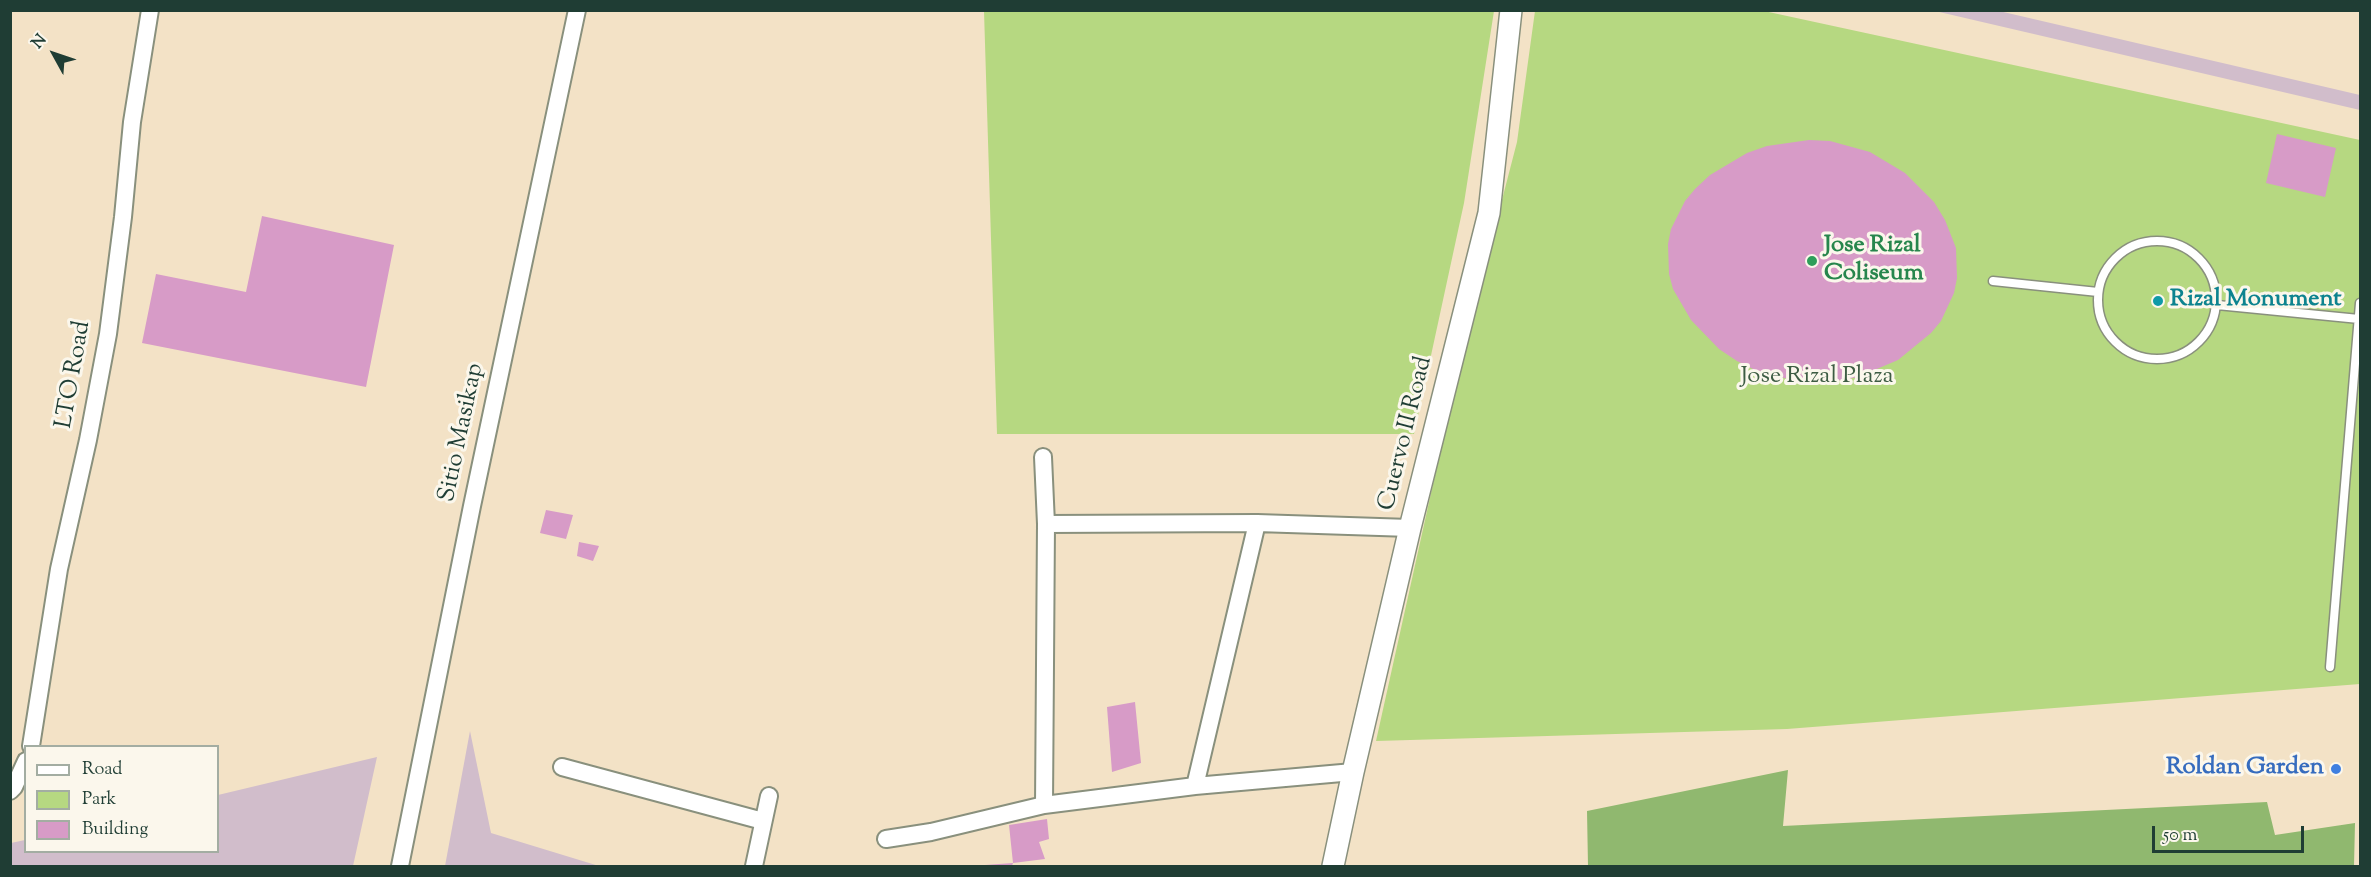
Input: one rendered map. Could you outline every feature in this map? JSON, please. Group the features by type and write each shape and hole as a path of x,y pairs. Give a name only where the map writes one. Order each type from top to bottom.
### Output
{"street":[{"name":"LTO Road","path":"31,745 59,569 88,440 108,334 123,218 132,122 150,10"},
{"name":"Sitio Masikap","path":"400,867 471,506 577,10"},
{"name":"Cuervo II Road","path":"1334,867 1353,772 1410,528 1489,213 1511,10"},
{"path":"1043,457 1046,524 1044,805"},
{"path":"1046,524 1257,524 1410,528"},
{"path":"1195,786 1257,524"},
{"path":"10,791 15,787 24,766"},
{"path":"562,767 763,821"},
{"path":"886,839 931,832 1044,805 1195,786 1353,772"},
{"path":"754,867 770,796"}],"lane":[{"path":"2154,240 2174,242 2193,251 2207,266 2215,284 2217,305 2211,325 2199,342 2181,355 2161,360 2140,357 2121,348 2107,333 2099,313 2098,292 2104,273 2116,256 2134,245 2154,240"},
{"path":"1993,281 2098,292"},
{"path":"2330,667 2361,303"},
{"path":"2217,305 2359,319"},
{"path":"2350,422 2361,423"}],"shaded area":[{"path":"1935,11 1999,11 2360,95 2360,110"},
{"path":"470,731 491,833 599,866 445,866"},
{"path":"377,757 353,866 11,866 11,843 24,840 24,853 219,853 219,795"}],"green space":[{"path":"984,11 1494,11 1464,203 1414,434 997,434"},
{"name":"Jose Rizal Plaza","path":"1535,11 1764,11 2360,140 2360,684 1787,729 1376,741 1461,358 1517,142"},
{"path":"1788,770 1783,826 2267,802 2275,835 2355,823 2354,866 1588,866 1587,811"}],"building":[{"path":"2277,134 2336,148 2325,197 2266,183"},
{"name":"Jose Rizal Coliseum","path":"1809,140 1830,141 1870,152 1905,173 1934,202 1945,220 1956,248 1957,278 1954,293 1941,321 1931,333 1898,360 1858,377 1838,381 1795,381 1755,370 1737,361 1719,349 1691,320 1673,289 1669,274 1668,244 1671,229 1685,201 1695,189 1710,175 1747,153 1767,146"},
{"path":"262,216 394,245 366,387 142,343 156,274 246,292"},
{"path":"546,510 573,515 566,539 540,533"},
{"path":"579,542 599,546 593,561 577,556"},
{"path":"1135,702 1141,763 1112,772 1107,707"},
{"path":"1047,819 1049,839 1039,842 1045,859 1013,863 1009,825"},
{"path":"1013,863 1012,866 985,866 985,865"}],"place":[{"name":"Jose Rizal Coliseum","path":"1812,261"},
{"name":"Rizal Monument","path":"2158,301"},
{"name":"Roldan Garden","path":"2336,769"}]}
